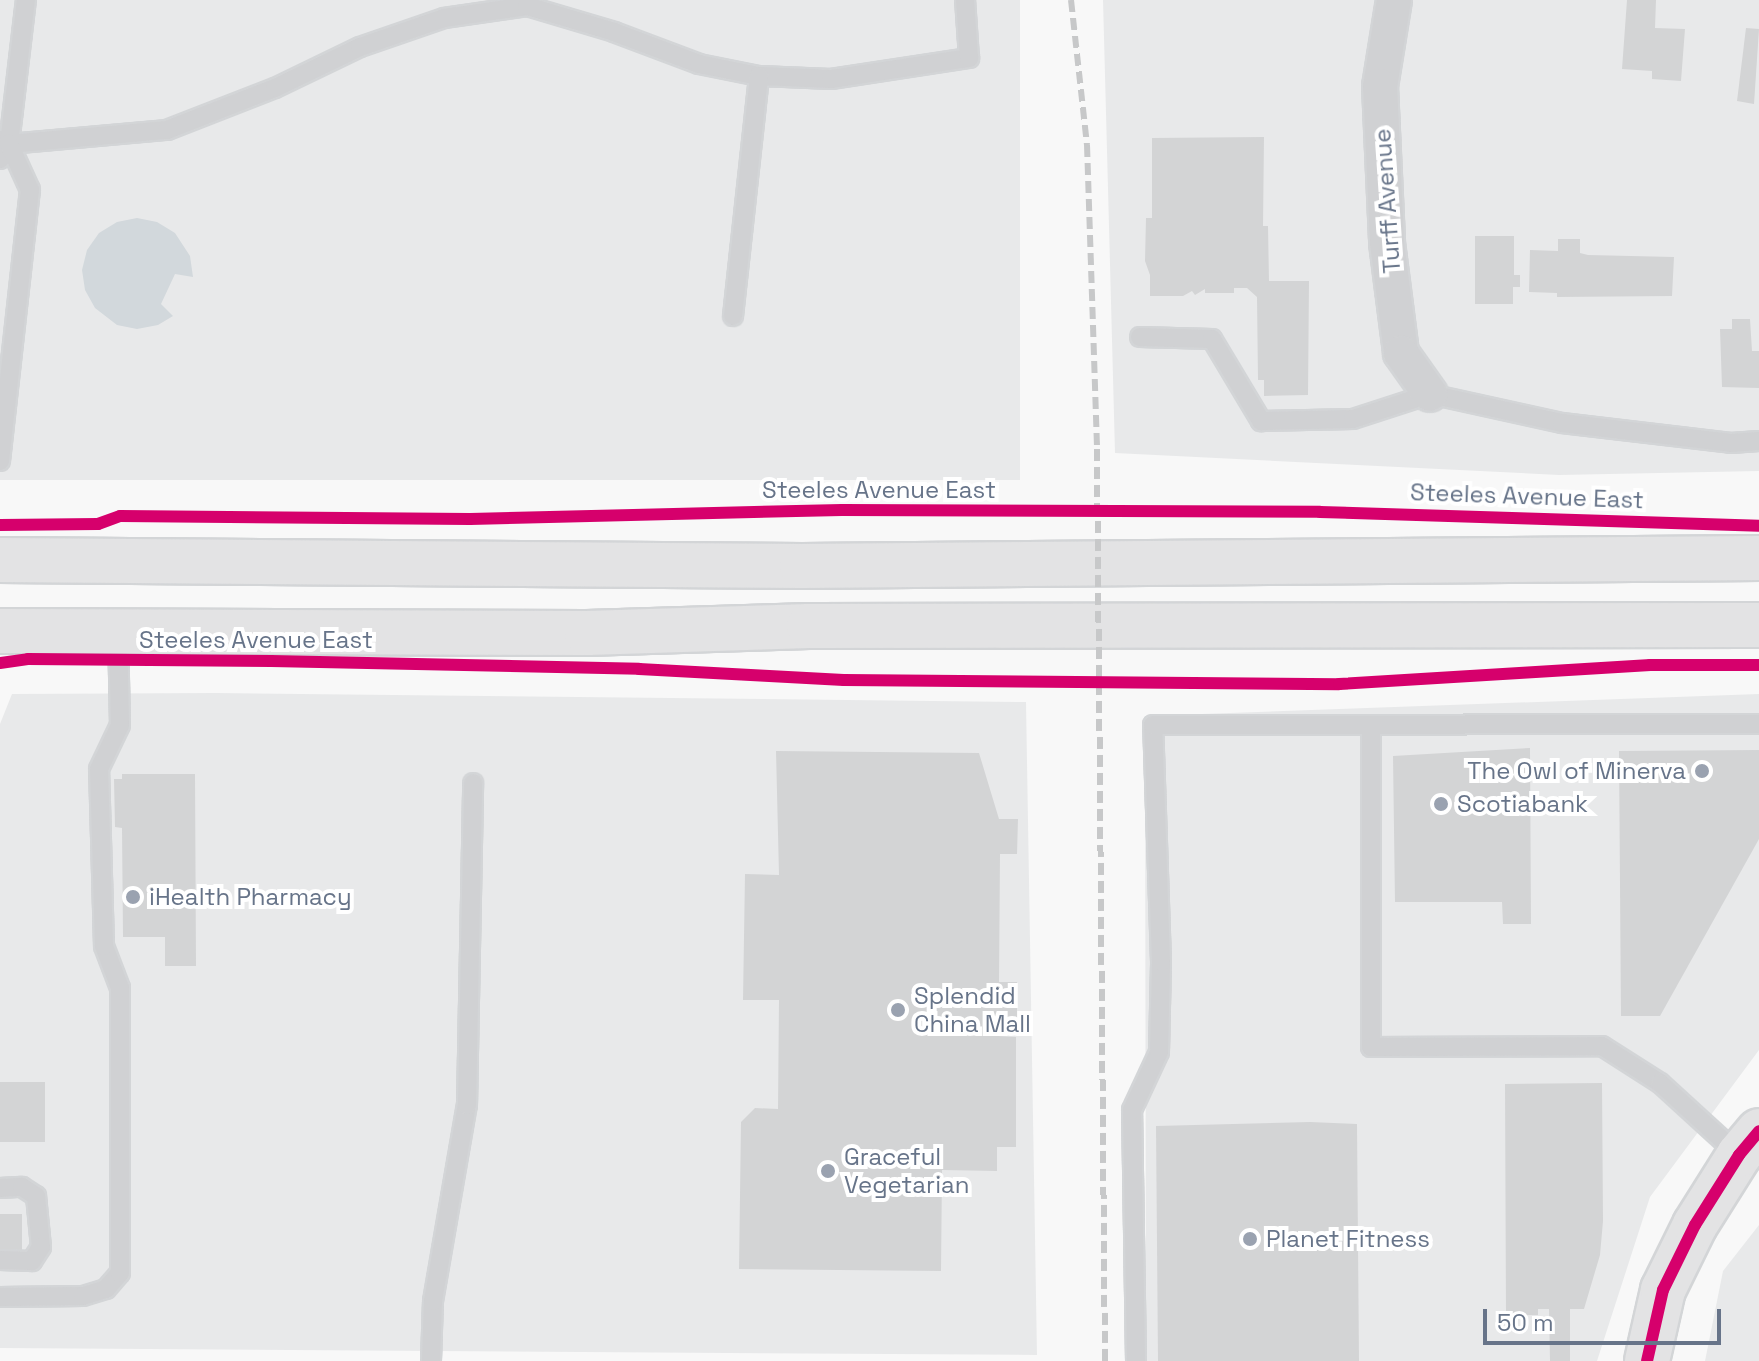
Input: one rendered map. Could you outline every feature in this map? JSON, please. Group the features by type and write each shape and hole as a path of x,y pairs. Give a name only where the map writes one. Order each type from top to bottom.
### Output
{"main road":[{"path":"0,560 802,566 1759,558"},
{"name":"Steeles Avenue East","path":"0,631 587,633 809,626 1759,625"},
{"path":"1647,1361 1663,1290 1695,1225 1752,1149"}],"street":[{"name":"Turff Avenue","path":"1394,0 1380,86 1387,243 1401,353 1430,394"}],"lane":[{"path":"0,461 30,190 3,148 26,0"},
{"path":"3,148 167,130 275,88 360,47 430,23 527,6 614,32 699,64 759,76 831,79 969,58 965,0"},
{"path":"733,316 759,76"},
{"path":"1140,337 1212,339 1261,421 1353,419 1430,394 1562,423 1731,443 1759,441"},
{"path":"0,1297 83,1296 106,1289 120,1273 120,988 104,946 99,769 120,725 118,632"},
{"path":"1136,1361 1132,1110 1159,1052 1161,962 1153,725 1759,724"},
{"path":"1371,726 1371,1047 1602,1046 1752,1149"},
{"path":"431,1361 433,1301 467,1105 473,783"},
{"path":"0,1188 22,1187 36,1196 41,1247 32,1261 0,1260"}],"shaded area":[{"path":"0,0 1020,0 1020,480 0,480"},
{"path":"1103,0 1759,0 1759,471 1559,475 1115,453"},
{"path":"137,218 157,222 175,233 190,256 193,277 175,274 161,304 173,316 158,325 137,329 117,325 95,308 85,290 82,270 87,250 99,233 117,222"},
{"path":"216,693 1026,702 1037,1355 0,1348 0,724 12,694"},
{"path":"1759,694 1759,1050 1650,1197 1597,1361 1146,1361 1145,716"},
{"path":"1759,1225 1759,1361 1705,1361 1723,1271"}],"building":[{"path":"1627,0 1656,0 1655,28 1685,29 1681,81 1652,79 1652,71 1622,69"},
{"path":"1746,28 1759,29 1754,104 1737,101"},
{"path":"1264,137 1263,226 1268,226 1269,281 1309,281 1308,395 1264,396 1264,380 1258,380 1257,297 1247,288 1234,288 1234,293 1205,293 1205,289 1195,295 1192,291 1183,296 1150,296 1150,275 1145,261 1146,218 1152,218 1152,138"},
{"path":"1475,236 1514,236 1514,275 1520,275 1520,287 1513,287 1513,304 1475,304"},
{"path":"1558,239 1580,239 1580,253 1588,255 1674,257 1672,296 1557,297 1557,293 1529,292 1530,250 1558,251"},
{"path":"1732,319 1750,319 1752,351 1759,351 1759,388 1722,387 1720,329 1732,329"},
{"path":"1530,748 1531,924 1503,924 1502,902 1395,902 1393,756"},
{"path":"1759,750 1759,839 1660,1016 1621,1016 1619,751"},
{"name":"Splendid China Mall","path":"776,751 979,753 999,819 1018,819 1017,854 1000,854 999,982 1017,982 1017,1020 998,1020 998,1036 1016,1037 1016,1147 997,1147 997,1171 942,1170 941,1271 739,1269 741,1122 755,1108 778,1109 779,1000 743,1000 745,874 779,875"},
{"path":"122,774 195,774 196,966 165,966 165,937 123,937 122,828 115,827 114,779 122,779"},
{"path":"0,1082 45,1082 45,1142 0,1142"},
{"path":"1602,1083 1603,1221 1600,1255 1584,1309 1570,1309 1570,1361 1550,1361 1549,1309 1538,1309 1538,1315 1506,1315 1505,1084"},
{"path":"1310,1122 1357,1124 1359,1361 1158,1361 1156,1126"},
{"path":"0,1214 22,1214 22,1258 0,1258"}],"railway":[{"path":"1071,0 1087,145 1097,449 1105,1361"}],"cycle path":[{"path":"0,525 98,524 120,516 470,519 842,510 1320,512 1759,526"},
{"path":"0,663 28,659 271,661 639,669 844,680 1339,684 1650,665 1759,665"},
{"path":"1647,1361 1663,1290 1695,1225 1739,1155 1759,1131"}],"place":[{"name":"The Owl of Minerva","path":"1702,771"},
{"name":"Scotiabank","path":"1441,804"},
{"name":"iHealth Pharmacy","path":"133,897"},
{"name":"Splendid China Mall","path":"898,1010"},
{"name":"Graceful Vegetarian","path":"828,1171"},
{"name":"Planet Fitness","path":"1250,1239"}]}
